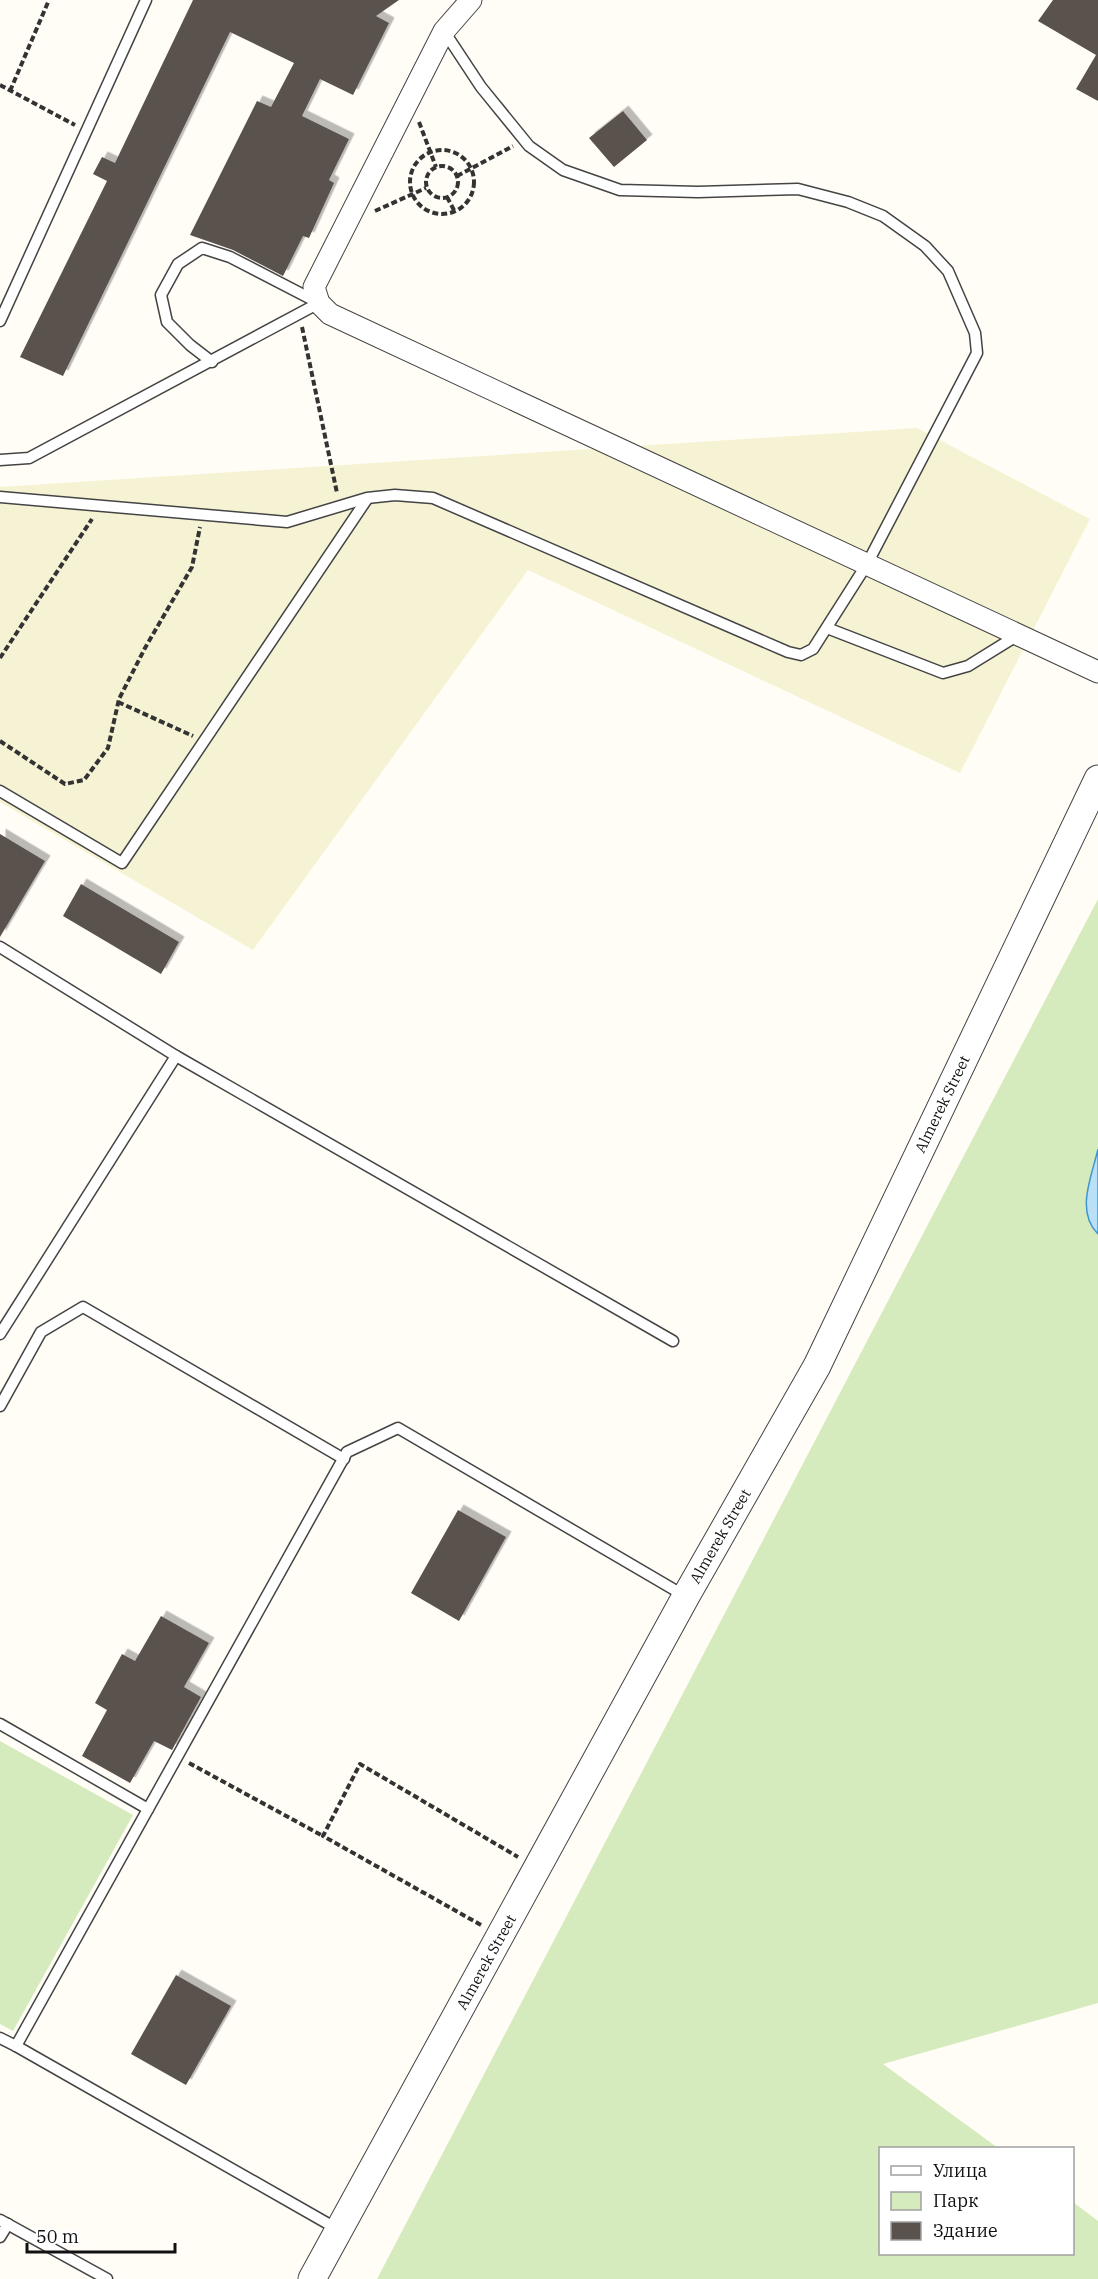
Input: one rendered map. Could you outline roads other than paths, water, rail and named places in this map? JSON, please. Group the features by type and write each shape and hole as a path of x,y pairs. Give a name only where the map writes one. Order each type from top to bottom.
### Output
{"street":[{"path":"471,0 444,31 314,287 319,303 330,314 1098,672"},
{"name":"Almerek Street","path":"312,2279 686,1596 817,1366 1098,778"}],"lane":[{"path":"0,321 146,0"},
{"path":"0,497 287,522 340,508 367,498 395,495 433,498 788,652 801,655 813,649 867,564 977,353 975,333 948,271 925,246 884,216 848,202 798,189 698,192 620,190 563,170 524,140 481,87 444,31"},
{"path":"212,362 167,322 161,295 178,264 202,248 230,257 319,303"},
{"path":"0,460 29,458 319,303"},
{"path":"0,791 123,864 367,498"},
{"path":"827,628 943,673 968,666 1018,634"},
{"path":"0,947 176,1056 673,1341"},
{"path":"0,1334 176,1056"},
{"path":"0,1406 41,1332 82,1307 344,1459"},
{"path":"15,2046 347,1452 398,1428 686,1596"},
{"path":"0,1724 148,1809"},
{"path":"0,2038 339,2230"},
{"path":"0,2237 4,2222 107,2279"}],"water":[{"path":"1098,1149 1098,1234 1087,1215 1086,1204"}]}
